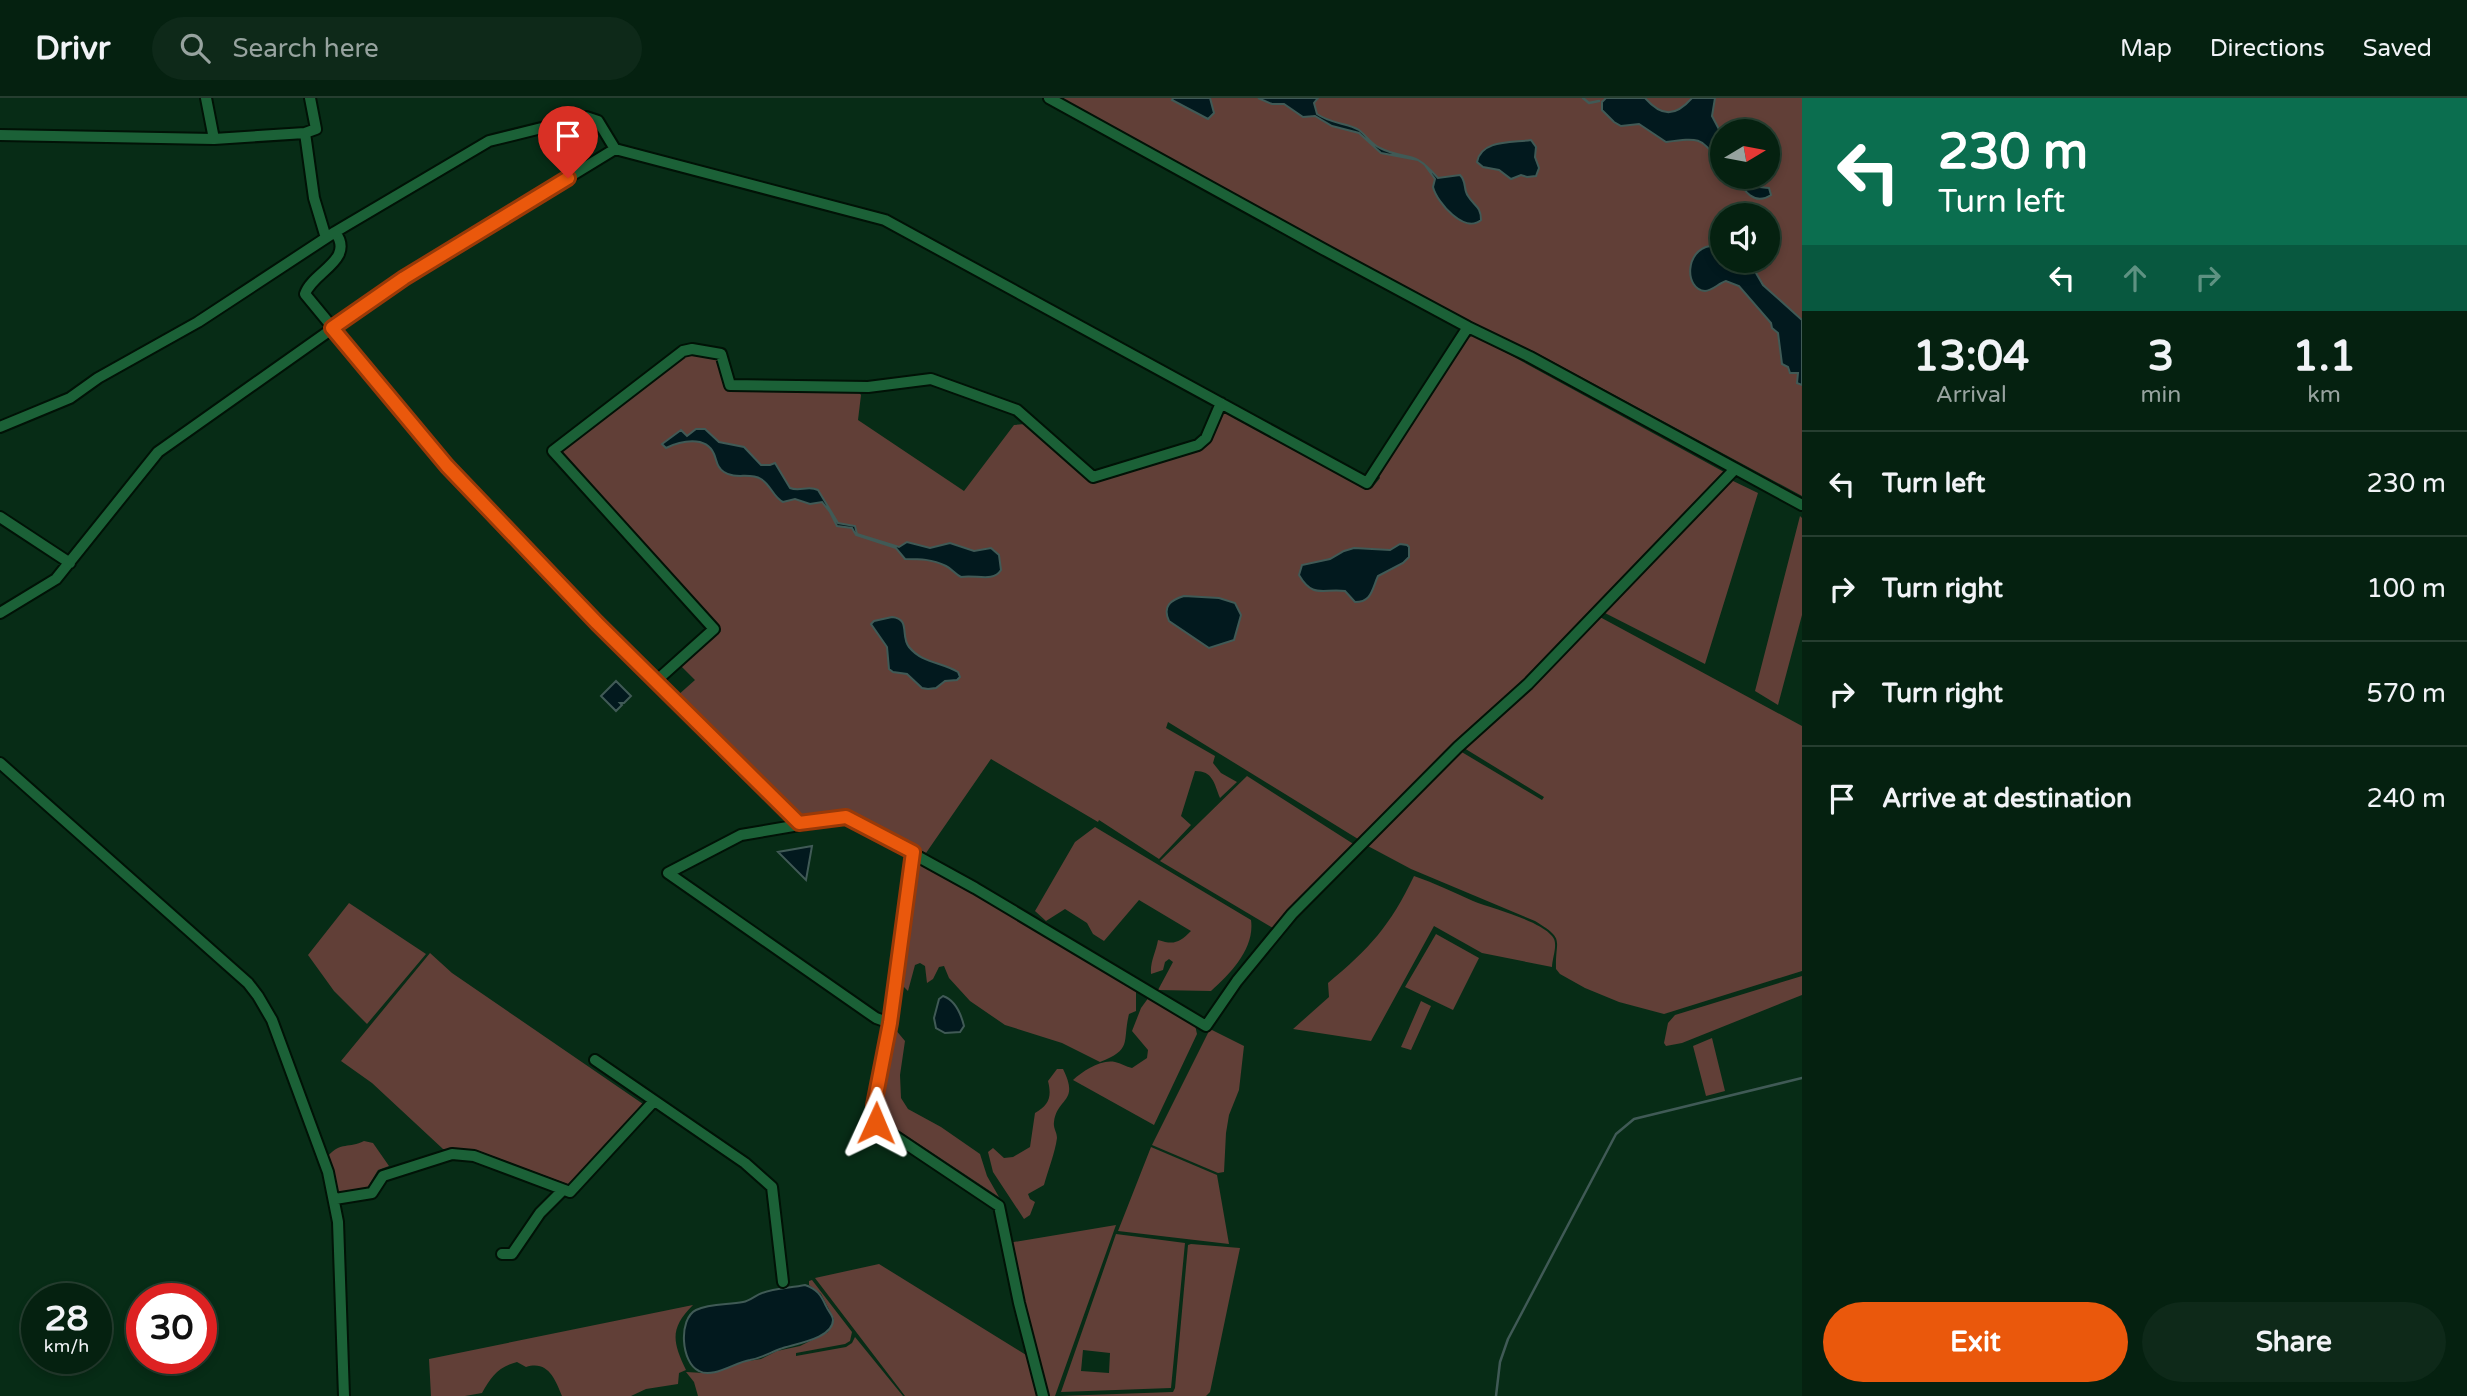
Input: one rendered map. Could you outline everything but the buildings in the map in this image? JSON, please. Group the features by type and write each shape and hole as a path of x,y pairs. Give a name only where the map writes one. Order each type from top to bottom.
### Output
{"street":[{"path":"206,98 214,139"},
{"path":"0,135 214,139 305,133 316,129 310,98"},
{"path":"1049,98 1468,327 1530,357 1802,505"},
{"path":"0,427 71,398 98,378 198,322 331,235 489,141 586,117 598,121 615,149 885,220 1367,483 1468,327"},
{"path":"305,133 314,198 331,235 341,240 341,251 332,266 308,285 305,294 447,466 656,681 799,823"},
{"path":"0,613 56,579 158,452 404,278 615,149"},
{"path":"656,681 714,629 553,451 683,351 692,349 721,354 730,385 868,387 931,379 1017,410 1093,477 1198,445 1206,438 1221,403"},
{"path":"890,1023 876,1018 668,873 732,837 799,823 846,817 913,852 1206,1026 1237,981 1292,914 1458,747 1528,684 1735,469"},
{"path":"0,517 70,563"},
{"path":"0,763 247,982 272,1020 328,1172 335,1199 344,1396"},
{"path":"913,852 890,1023 874,1105 876,1123 999,1206 1019,1303 1043,1396"},
{"path":"595,1060 745,1163 772,1187 783,1283"},
{"path":"335,1199 372,1193 383,1176 452,1154 474,1156 570,1192 654,1101"},
{"path":"502,1254 512,1254 540,1213 563,1190"}],"shaded area":[{"path":"1056,98 1802,98 1802,496 1533,351 1477,327"},
{"path":"1474,335 1724,472 1526,681 1358,839 1168,722 1166,728 1215,756 1213,763 1221,773 1237,782 1220,798 1209,776 1195,771 1181,816 1191,825 1159,859 1099,820 1098,822 991,759 926,853 847,813 839,812 800,820 677,696 695,680 680,665 721,631 563,455 563,450 692,353 717,357 726,389 858,391 861,395 858,420 964,491 1014,425 1025,424 1093,482 1202,448 1224,409 1372,488 1380,478 1378,473 1466,339"},
{"path":"1731,480 1758,493 1705,664 1603,612"},
{"path":"1800,516 1802,615 1778,705 1755,691"},
{"path":"1598,616 1802,726 1802,971 1664,1014 1619,1002 1560,974 1556,969 1557,940 1551,932 1535,921 1411,869 1366,845 1460,751 1542,800 1544,797 1464,748"},
{"path":"1247,776 1355,845 1273,928 1160,861"},
{"path":"1095,827 1251,920 1249,940 1240,959 1211,991 1158,990 1173,962 1169,959 1163,970 1151,974 1158,940 1176,942 1191,931 1139,900 1104,941 1093,934 1087,923 1065,909 1046,921 1035,911 1075,842"},
{"path":"923,863 1136,991 1136,1011 1129,1014 1122,1049 1100,1062 1062,1043 1005,1025 970,1001 949,978 944,966 939,967 933,979 927,983 925,966 920,963 915,965 908,991 903,986 916,867"},
{"path":"1414,876 1546,930 1555,943 1552,967 1482,953 1434,926 1371,1041 1293,1029 1329,997 1328,983 1378,935"},
{"path":"349,903 426,954 367,1024 334,991 308,955"},
{"path":"1436,934 1479,958 1453,1010 1405,987"},
{"path":"430,953 452,973 643,1104 570,1185 476,1150 443,1149 372,1083 341,1061"},
{"path":"1802,976 1802,995 1682,1043 1666,1046 1664,1043 1668,1023 1675,1015"},
{"path":"1149,997 1195,1025 1197,1034 1154,1125 1073,1080 1104,1062 1115,1062 1132,1068 1147,1058 1148,1050 1132,1031 1141,1008"},
{"path":"1421,1001 1431,1006 1411,1050 1401,1047"},
{"path":"895,1029 905,1041 900,1075 901,1098 908,1109 941,1127 980,1154 987,1176 999,1197 883,1120 880,1113"},
{"path":"1210,1029 1244,1046 1239,1090 1229,1115 1226,1133 1224,1172 1218,1173 1152,1145"},
{"path":"1712,1038 1725,1091 1706,1096 1693,1046"},
{"path":"1057,1069 1063,1069 1068,1080 1068,1094 1056,1114 1054,1124 1057,1138 1044,1185 1028,1194 1035,1202 1030,1215 1024,1219 993,1172 988,1152 993,1148 1004,1158 1013,1157 1030,1147 1035,1113 1044,1107 1048,1100 1048,1081"},
{"path":"364,1141 373,1143 389,1166 378,1170 367,1188 338,1192 328,1156 337,1148"},
{"path":"1151,1147 1217,1175 1229,1244 1118,1231"},
{"path":"1116,1225 1055,1396 1045,1396 1008,1243"},
{"path":"1116,1234 1185,1243 1171,1388 1061,1392","holes":["1083,1350 1110,1353 1109,1373 1081,1371"]},
{"path":"1188,1245 1240,1248 1210,1392 1206,1396 1059,1396 1173,1392"},
{"path":"879,1264 1031,1358 1041,1396 905,1396 815,1278"},
{"path":"812,1280 852,1332 850,1341 845,1344 796,1353 796,1356 846,1347 855,1337 903,1396 698,1396 694,1382 686,1372 717,1371 741,1362 761,1359 777,1351 800,1346 828,1332 834,1319 821,1294 809,1285"},
{"path":"693,1305 677,1328 676,1343 686,1370 679,1373 678,1384 646,1389 631,1396 562,1396 550,1372 540,1366 526,1367 517,1362 496,1373 482,1393 431,1396 429,1359"}],"water":[{"path":"1210,98 1214,113 1208,119 1172,100"},
{"path":"1258,98 1318,98 1314,103 1317,114 1359,130 1380,148 1417,160 1381,153 1359,133 1332,126 1315,116 1303,117 1284,104 1272,104"},
{"path":"1606,98 1645,98 1657,109 1668,112 1680,109 1692,98 1715,98 1714,119 1710,119 1710,150 1694,140 1666,142 1639,124 1621,126 1602,110 1602,102"},
{"path":"1531,140 1536,147 1535,157 1539,168 1536,176 1521,175 1511,179 1499,170 1483,167 1477,162 1485,149 1491,146"},
{"path":"1425,165 1438,178 1460,175 1470,199 1480,212 1481,220 1467,223 1452,215 1436,194 1433,187 1435,179"},
{"path":"1744,189 1769,189 1771,195 1759,199"},
{"path":"1710,246 1710,273 1756,273 1763,285 1802,320 1802,385 1797,383 1798,373 1790,373 1788,367 1782,364 1778,333 1739,286 1726,281 1705,291 1693,284 1690,269 1692,261 1702,249"},
{"path":"696,429 705,429 719,442 744,447 761,465 775,463 790,488 818,490 838,523 855,526 857,534 899,547 907,542 930,548 950,543 974,551 991,548 999,555 1001,570 989,577 961,577 936,562 905,559 896,548 856,535 852,528 837,526 822,502 810,504 795,499 783,502 761,479 724,472 705,444 692,441 666,448 662,444 681,430 687,436"},
{"path":"1400,544 1409,547 1409,557 1378,576 1371,594 1365,600 1355,602 1345,591 1314,590 1299,575 1302,565 1330,559 1344,551 1354,548 1390,550"},
{"path":"1184,596 1219,598 1235,603 1241,615 1234,640 1209,648 1169,621 1169,604"},
{"path":"892,617 898,618 903,624 906,643 914,652 958,672 960,677 928,689 922,688 907,674 889,669 887,647 871,624"},
{"path":"616,681 631,696 624,703 620,703 622,705 616,711 601,696"},
{"path":"812,846 806,880 778,852"},
{"path":"943,996 954,1004 959,1012 964,1026 960,1032 945,1033 936,1028 934,1018 939,999"},
{"path":"805,1285 818,1293 832,1316 833,1320 827,1332 717,1372 699,1371 688,1359 684,1331 690,1315 696,1310 743,1302 767,1291"}],"waterway":[{"path":"1583,98 1589,103 1599,101"},
{"path":"1496,1396 1500,1362 1508,1339 1616,1134 1634,1119 1802,1078"}],"route":[{"path":"568,178 404,278 332,328 447,466 597,623 799,823 846,817 913,852 890,1023 874,1105 876,1123"}]}
